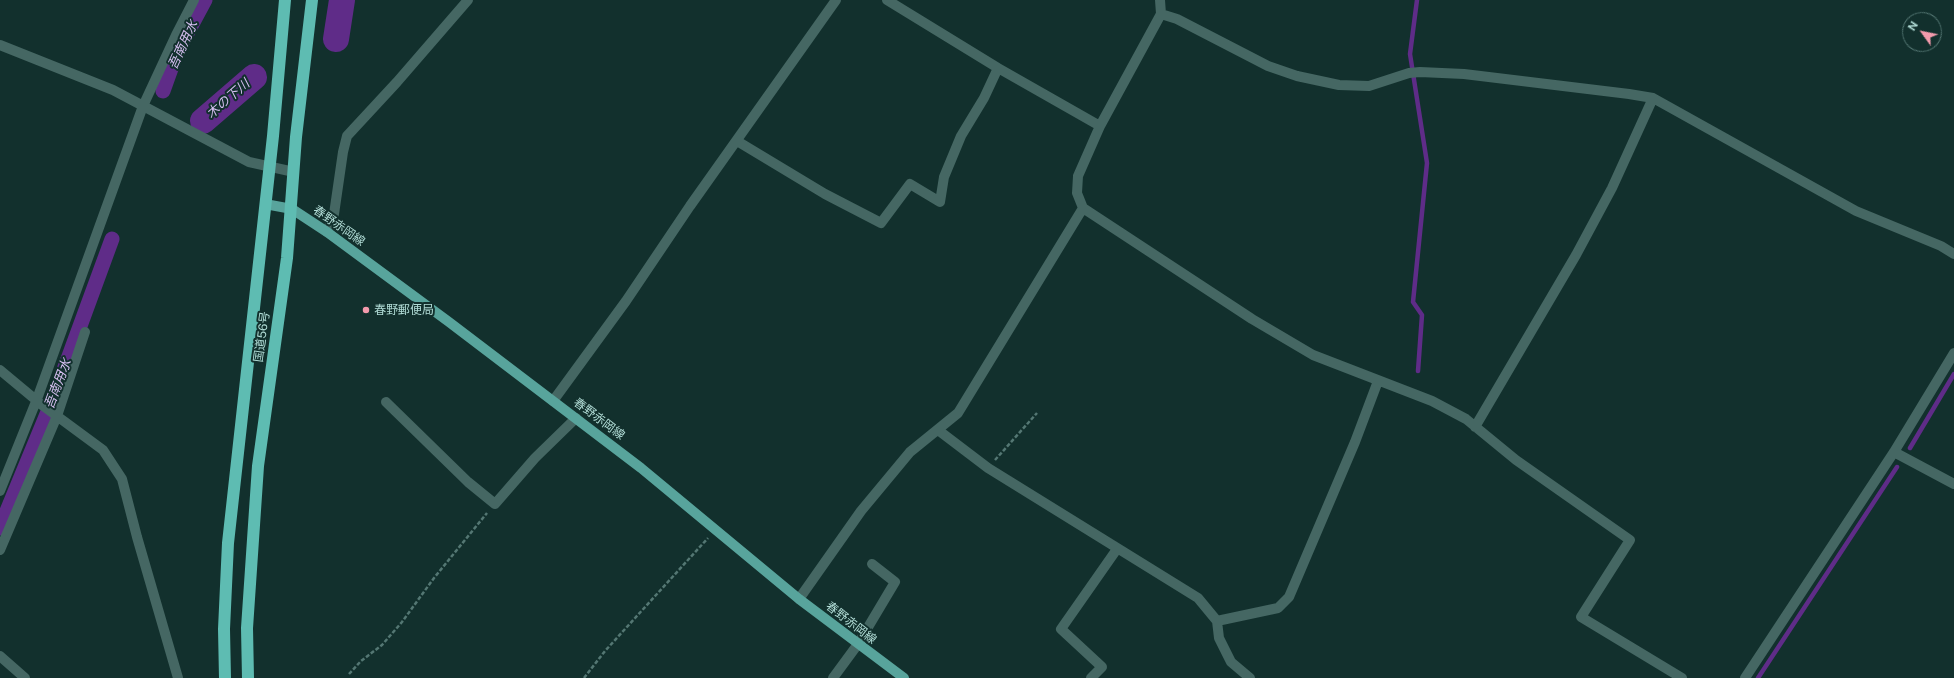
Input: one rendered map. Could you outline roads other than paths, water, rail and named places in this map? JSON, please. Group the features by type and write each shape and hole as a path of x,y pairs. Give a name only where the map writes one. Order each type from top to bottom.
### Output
{"highway":[{"name":"国道56号","path":"225,678 224,629 228,543 269,167 285,0"},
{"name":"国道56号","path":"248,678 247,628 258,466 292,209 294,172 312,0"}],"main road":[{"name":"春野赤岡線","path":"265,204 292,209 327,232 576,418 716,529 799,599 904,678"}],"street":[{"path":"0,491 39,402 143,106 194,0"},
{"path":"327,232 334,214 343,152 347,136 397,82 468,0"},
{"path":"553,401 626,301 690,206 836,0"},
{"path":"887,0 998,68 1100,126"},
{"path":"1160,0 1161,14 1100,126 1078,176 1077,193 1083,208 1252,319 1313,355 1432,401 1466,419 1516,460 1630,540 1581,617 1682,678"},
{"path":"1161,14 1178,19 1268,66 1297,76 1340,85 1369,86 1409,73 1420,72 1464,74 1653,98 1856,211 1941,246 1954,254"},
{"path":"0,45 107,87 249,162 294,172"},
{"path":"737,141 825,194 881,223 910,184 940,202 944,177 952,156 961,136 984,98 998,68"},
{"path":"1475,427 1576,255 1612,188 1653,98"},
{"path":"799,599 861,511 910,452 958,413 1083,208"},
{"path":"0,550 55,415 85,332"},
{"path":"1745,678 1894,452 1954,352"},
{"path":"0,370 55,415 103,450 122,479 176,676"},
{"path":"1217,621 1278,608 1289,597 1355,442 1378,381"},
{"path":"386,402 468,482 495,504 535,458 576,418"},
{"path":"938,430 988,468 1198,598 1217,621 1219,638 1231,662 1250,678"},
{"path":"1894,452 1954,484"},
{"path":"1091,678 1102,667 1061,629 1117,549"},
{"path":"833,678 858,644 895,582 872,564"},
{"path":"0,656 25,678"}],"waterway":[{"name":"吾南用水","path":"163,91 177,52 205,0"},
{"name":"木の下川","path":"336,39 342,0"},
{"path":"1417,0 1410,54 1427,163 1413,302 1422,315 1418,371"},
{"name":"木の下川","path":"203,121 254,77"},
{"name":"吾南用水","path":"0,528 54,397 112,239"},
{"path":"1910,448 1954,374"},
{"path":"1758,678 1897,467"}],"place":[{"name":"春野郵便局","path":"366,310"}]}
